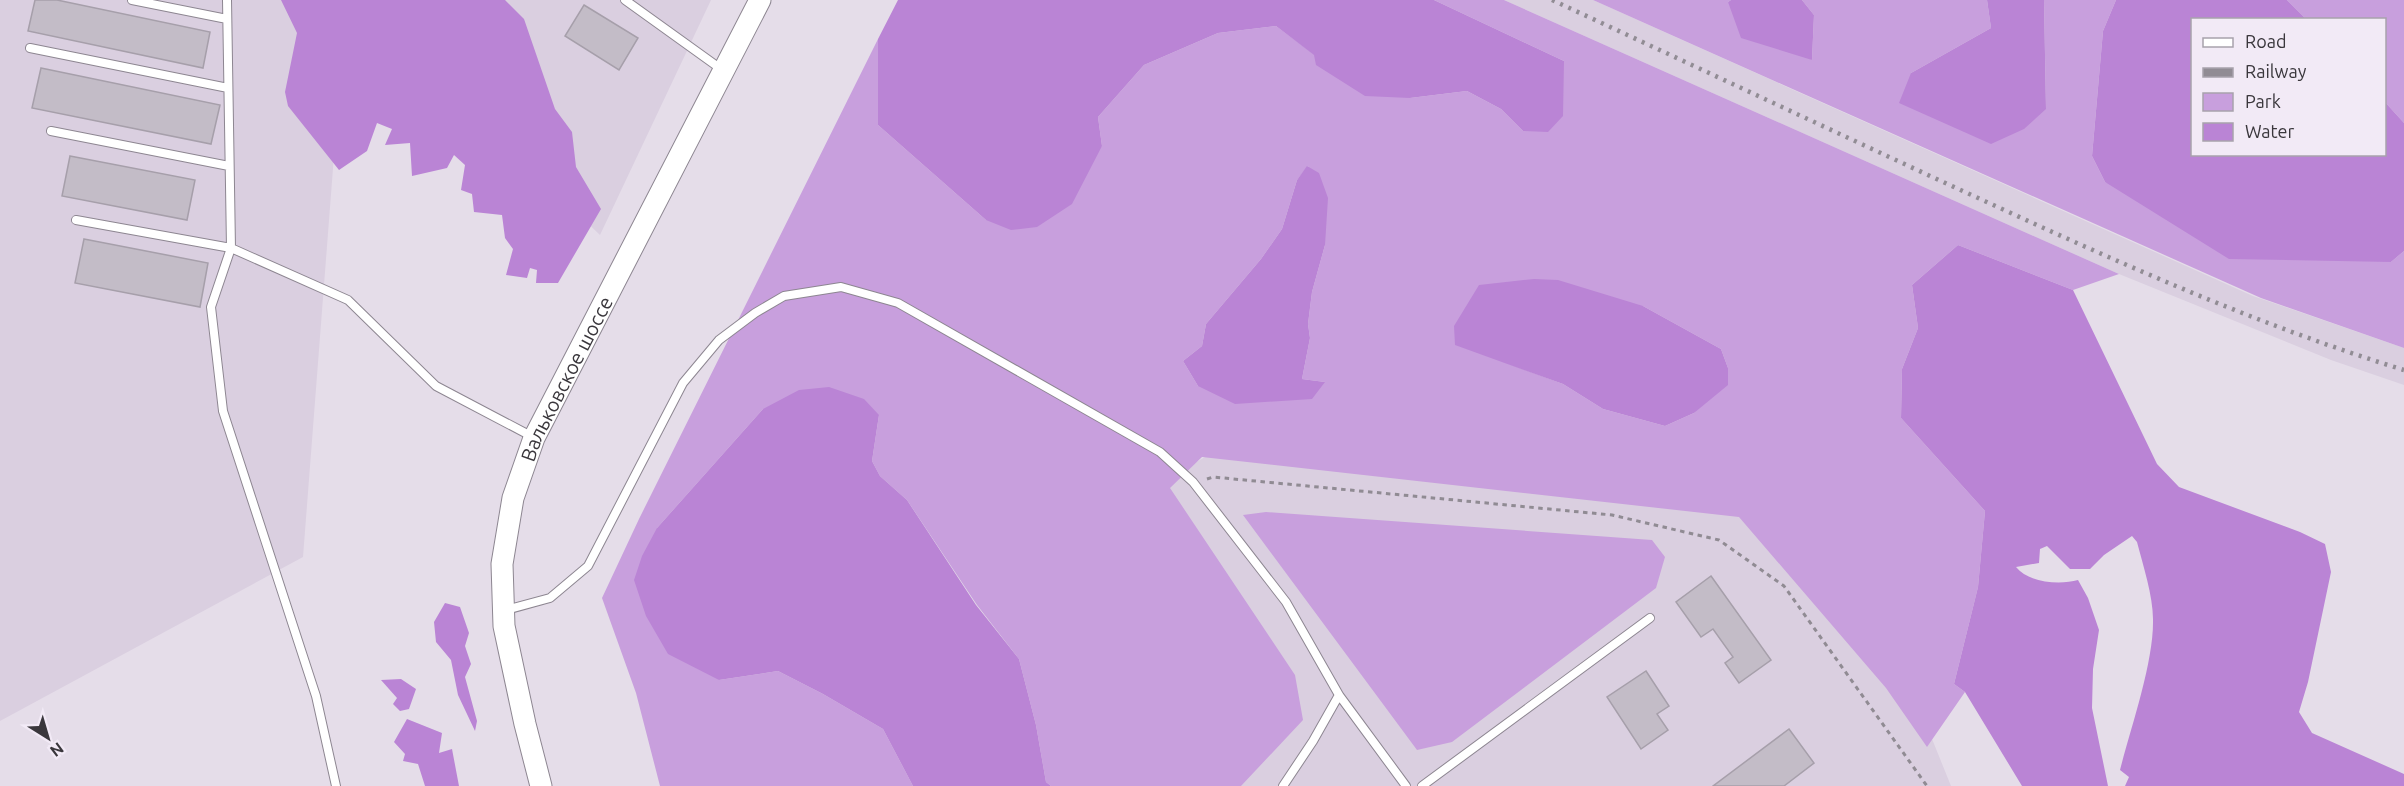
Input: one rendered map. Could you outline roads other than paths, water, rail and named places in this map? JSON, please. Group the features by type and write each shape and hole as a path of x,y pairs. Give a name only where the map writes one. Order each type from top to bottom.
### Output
{"main road":[{"name":"Вальковское шоссе","path":"541,786 504,626 502,564 513,498 534,438 760,0"}],"lane":[{"path":"132,0 227,19"},
{"path":"226,0 231,248 211,308 223,411 316,696 336,786"},
{"path":"625,0 724,71"},
{"path":"30,48 228,88"},
{"path":"51,131 229,166"},
{"path":"76,220 231,248 348,300 436,386 534,438"},
{"path":"503,610 550,598 588,566 683,382 719,340 755,313 784,296 841,287 898,303 1160,452 1193,482 1286,602 1338,695 1406,786"},
{"path":"1422,786 1650,618"},
{"path":"1283,786 1313,741 1338,695"}],"water":[{"path":"281,0 505,0 524,19 555,109 572,132 576,167 601,209 558,283 536,283 537,270 530,268 527,278 506,275 513,249 505,238 502,215 474,212 472,194 461,190 465,165 454,155 447,168 412,176 410,143 385,145 392,129 377,123 367,151 339,170 288,106 285,92 297,33"},
{"path":"898,0 1434,0 1564,61 1563,116 1548,132 1523,131 1501,109 1467,91 1410,98 1365,96 1316,65 1314,55 1276,26 1218,33 1144,65 1098,117 1102,146 1072,204 1037,227 1011,230 986,220 878,125 878,39"},
{"path":"1731,0 1802,0 1814,15 1812,60 1741,38 1728,2"},
{"path":"1987,0 2044,0 2046,109 2024,129 1991,144 1899,103 1911,73 1991,28"},
{"path":"2116,0 2287,0 2305,18 2191,18 2191,156 2386,156 2386,103 2404,123 2404,251 2391,262 2229,259 2105,182 2092,156 2103,31"},
{"path":"1307,166 1319,173 1328,198 1325,245 1312,292 1308,324 1310,338 1302,379 1325,382 1312,399 1235,404 1198,386 1183,361 1202,346 1206,324 1261,259 1282,229 1297,180"},
{"path":"1958,245 2073,290 2157,464 2179,487 2300,532 2325,544 2331,572 2308,682 2299,712 2312,733 2404,774 2404,786 2125,786 2129,777 2120,770 2146,674 2153,619 2145,570 2137,542 2132,536 2104,555 2090,569 2070,569 2047,546 2040,549 2039,563 2016,567 2029,576 2045,581 2078,580 2088,598 2099,630 2093,669 2092,708 2108,786 2022,786 1965,692 1954,684 1978,587 1985,511 1901,418 1902,369 1918,328 1912,285"},
{"path":"1534,279 1558,280 1643,306 1721,349 1728,368 1728,385 1694,413 1665,426 1603,409 1563,384 1455,345 1454,326 1479,285"},
{"path":"829,387 864,399 879,415 872,461 880,476 907,500 976,605 1019,659 1036,725 1046,782 1051,786 913,786 883,729 778,671 719,680 668,654 646,616 634,580 642,556 657,528 763,409 799,390"},
{"path":"445,603 460,607 469,633 465,646 471,664 465,677 477,721 475,731 458,695 451,660 436,642 434,622"},
{"path":"401,679 416,689 409,709 400,711 393,704 397,698 381,680"},
{"path":"407,719 442,733 439,753 452,749 459,786 425,786 418,764 403,761 405,754 394,742"}],"railway":[{"path":"1552,0 2120,262 2289,331 2404,370"}]}
